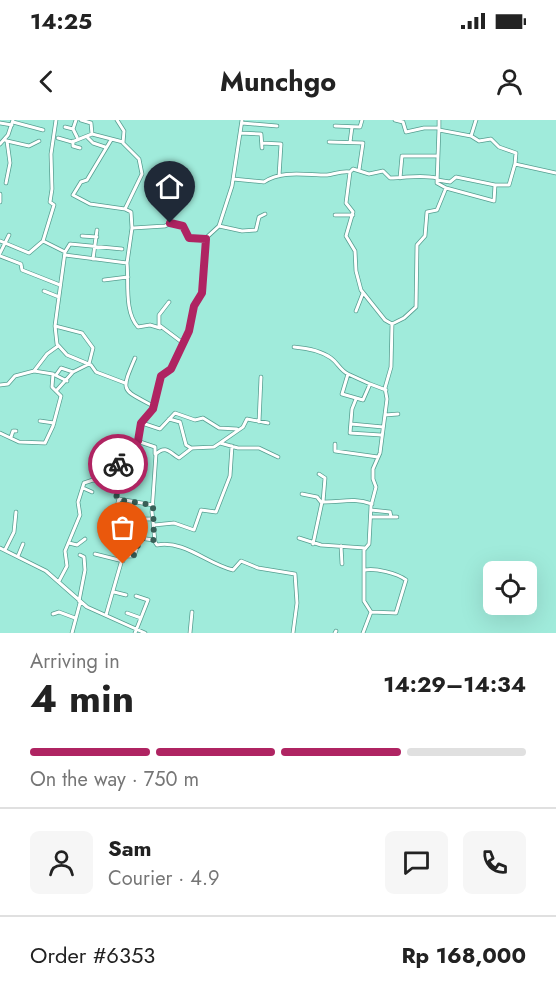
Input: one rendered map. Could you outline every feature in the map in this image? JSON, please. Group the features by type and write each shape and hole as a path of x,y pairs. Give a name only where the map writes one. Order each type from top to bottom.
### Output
{"street":[{"path":"0,241 29,252 43,241 54,205 50,202 51,148 56,120"},
{"path":"73,129 76,120"},
{"path":"81,120 92,122 92,134"},
{"path":"117,120 124,131 123,142"},
{"path":"335,126 360,126 362,120"},
{"path":"233,179 264,182 270,177 279,177 287,173 329,175 337,171 350,172 352,169 369,174 383,171 390,178 421,174 450,182 456,177 495,185 509,185 515,164 515,152 499,147 491,139 479,141 471,136 439,129 424,128 406,132 403,122 395,120"},
{"path":"439,120 437,184 494,201 495,185"},
{"path":"471,136 476,120"},
{"path":"6,183 9,163 6,140 12,122"},
{"path":"0,123 12,122 43,130"},
{"path":"107,480 138,441 142,423 153,406 161,376 171,369 193,319 194,306 201,295 206,239 219,226 233,179 242,122 277,126"},
{"path":"65,127 73,129 78,137"},
{"path":"350,142 352,127"},
{"path":"240,133 260,134 262,145 281,144 278,159 279,177"},
{"path":"57,138 73,141 78,137 87,137 92,134 123,142 140,159 142,174 125,208"},
{"path":"87,137 93,143 105,147"},
{"path":"0,144 6,140 29,146 39,141"},
{"path":"111,140 87,180 81,182 73,195 90,204 125,208 131,213 132,228 127,262 129,277 126,291 136,326 150,325 160,328 183,343"},
{"path":"73,141 73,146 80,148"},
{"path":"329,142 364,144 359,170"},
{"path":"400,178 402,156 437,156"},
{"path":"515,164 556,173"},
{"path":"350,172 346,203 353,210 353,215 346,236 355,250 356,271 363,293 386,320 393,324"},
{"path":"393,324 416,307 417,245 425,236 427,212 437,210 446,188"},
{"path":"0,194 0,202"},
{"path":"219,226 242,231 256,230 260,217 265,214"},
{"path":"335,215 353,215"},
{"path":"132,228 165,226 171,223 183,226 189,238 206,239"},
{"path":"93,259 97,230"},
{"path":"9,235 0,252 21,264 22,270 28,274 60,285"},
{"path":"82,236 97,237"},
{"path":"43,241 65,254 127,262"},
{"path":"122,249 70,244 65,254 55,326 57,345 67,355 89,364 96,372 125,383"},
{"path":"104,280 129,277"},
{"path":"44,291 59,297"},
{"path":"356,311 363,293"},
{"path":"160,328 158,317 169,302"},
{"path":"371,612 364,601 365,548 369,544 371,510 376,485 373,479 374,470 385,416 393,324"},
{"path":"55,326 79,332 91,343 93,354 89,364 73,372 56,391"},
{"path":"34,371 57,345"},
{"path":"294,347 323,353 332,358 340,370 386,390"},
{"path":"135,358 125,383 128,393 153,406"},
{"path":"0,433 19,442 44,444 60,403 60,395 52,385 54,375 61,368 73,372"},
{"path":"0,385 8,384 15,376 34,371 54,375 67,381"},
{"path":"348,374 341,394 364,399 370,384"},
{"path":"259,422 261,378"},
{"path":"356,399 350,433 381,435"},
{"path":"142,423 160,429 174,413 195,420 205,418 219,428 238,429"},
{"path":"385,416 398,414"},
{"path":"169,419 180,422 186,445 194,448 214,447 238,429 247,419 268,423"},
{"path":"40,421 54,423"},
{"path":"351,424 383,427"},
{"path":"11,437 13,431 16,431"},
{"path":"140,442 155,447 154,540"},
{"path":"220,443 259,448 278,457"},
{"path":"335,444 335,451 378,457"},
{"path":"154,525 174,523 194,530 201,510 216,512 230,476 232,446"},
{"path":"154,456 161,450 169,450 180,458 194,448"},
{"path":"313,544 326,478 319,474"},
{"path":"58,581 67,566 64,552 80,515 78,502 86,482 107,480 120,488 116,497 119,500 116,510 124,512 131,519 153,519"},
{"path":"83,488 92,492"},
{"path":"302,494 317,497 323,502 340,503 350,498 372,504"},
{"path":"119,500 153,505"},
{"path":"371,510 390,512 391,517"},
{"path":"5,550 14,532 16,512"},
{"path":"371,517 397,517"},
{"path":"109,527 140,538 154,540 156,544 166,542 184,548 215,561 222,567 235,569 240,561 258,568 296,574 297,603 293,633"},
{"path":"106,615 125,554 135,555 140,538"},
{"path":"299,538 313,544 365,548"},
{"path":"69,543 77,545 85,539"},
{"path":"18,556 23,544"},
{"path":"341,546 342,564"},
{"path":"0,548 18,556 58,581 79,602 135,631 145,633"},
{"path":"95,554 123,561"},
{"path":"72,633 85,570 84,557 80,555"},
{"path":"365,570 374,569 380,573 395,574 406,580 396,613 382,610 376,613 371,612"},
{"path":"114,592 126,595"},
{"path":"135,631 148,600 136,596"},
{"path":"53,614 59,612 75,618"},
{"path":"190,633 192,612"},
{"path":"363,633 371,612"},
{"path":"127,613 141,618"}],"way so far":[{"path":"118,464 107,480 120,488 116,497 126,502 153,505 155,533 154,540 140,538 135,555 124,555 123,564"}],"route":[{"path":"118,464 135,446 139,438 141,424 153,409 161,376 170,370 180,350 193,319 194,306 201,295 206,239 189,238 183,226 170,223"}]}
